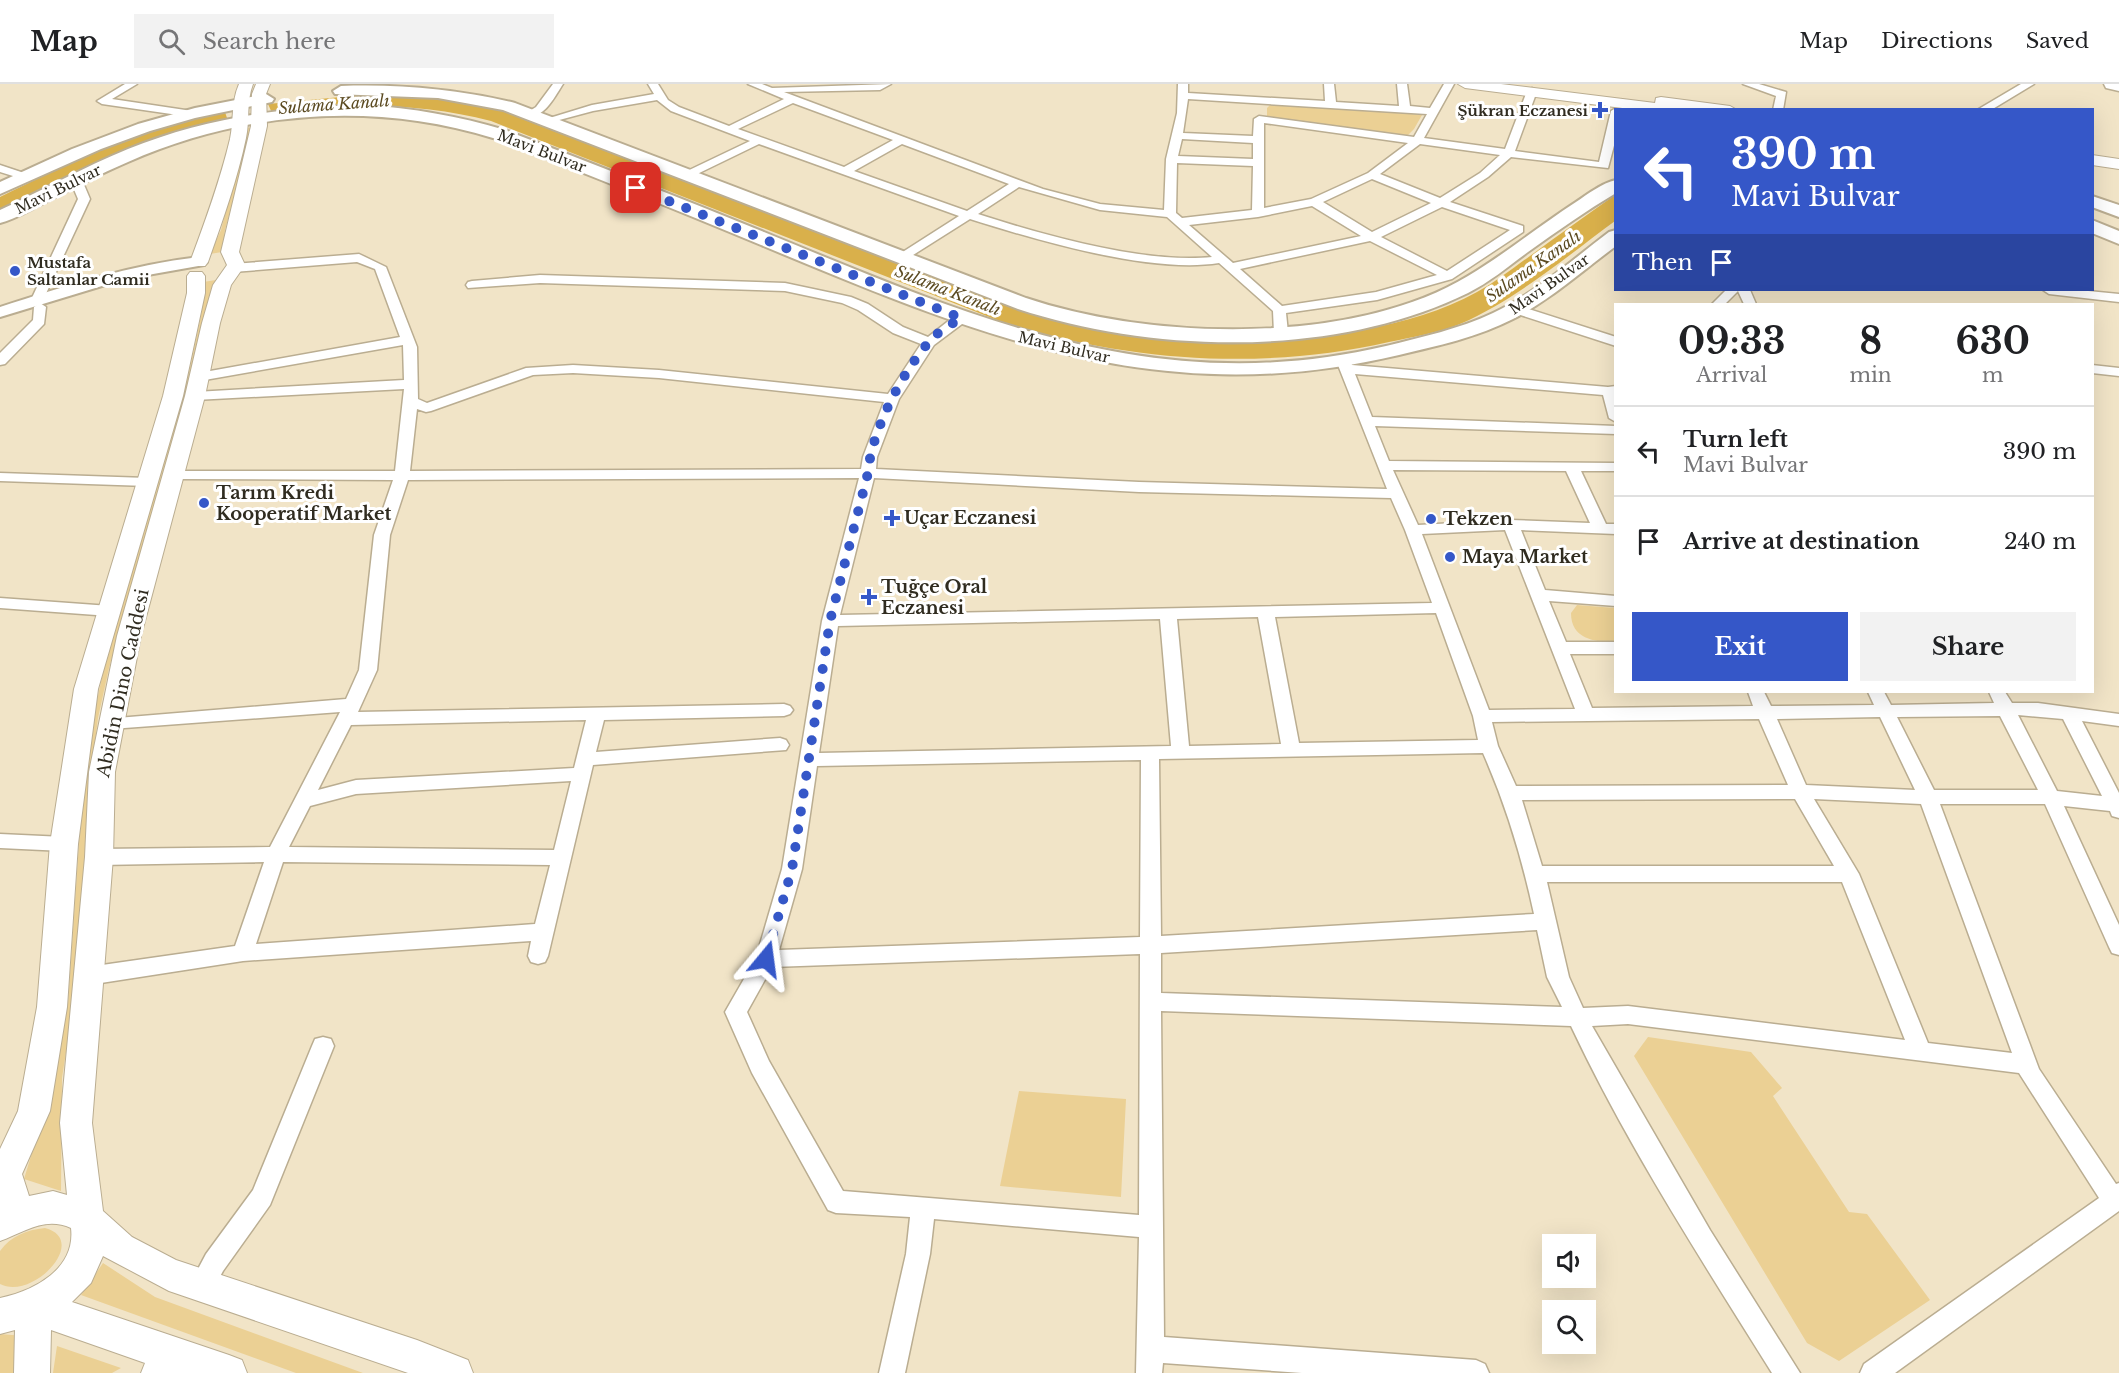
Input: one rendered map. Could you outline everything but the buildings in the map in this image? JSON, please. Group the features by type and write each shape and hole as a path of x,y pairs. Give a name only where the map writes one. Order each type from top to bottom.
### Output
{"highway":[{"path":"2114,84 2119,85"}],"main road":[{"path":"239,103 246,84"},
{"path":"1465,84 1532,92 1616,107 1637,108"},
{"path":"1516,84 1714,108"},
{"name":"Mavi Bulvar","path":"0,217 156,145 211,129 255,107 355,87 470,97 540,117 1019,302 1073,318 1170,332 1221,335 1281,333 1351,324 1417,307 1462,288 1614,185"},
{"name":"Mavi Bulvar","path":"0,189 84,149 129,132 239,103 255,107 365,109 424,114 473,124 961,318 1031,340 1118,360 1236,368 1345,365 1473,329 1516,309 1614,237"},
{"name":"Abidin Dino Caddesi","path":"0,1316 17,1314 34,1307 61,1290 78,1272 89,1252 91,1234 87,1219 76,1123 99,857 102,772 129,636 174,475 222,285 233,263 230,252 255,107"},
{"name":"Abidin Dino Caddesi","path":"6,1214 5,1174 34,1111 52,1007 64,844 86,689 173,396 195,293 197,269 234,156 255,107"},
{"path":"2094,154 2119,157"},
{"path":"2094,160 2119,164"},
{"path":"2094,202 2119,211"},
{"path":"2094,227 2119,238"},
{"path":"197,269 216,276 233,263"},
{"path":"6,1214 53,1207 73,1212 87,1219 120,1249 169,1274 455,1373"},
{"path":"32,1373 34,1307 216,1369"},
{"path":"159,1373 216,1369"}],"street":[{"path":"132,84 102,101 192,114"},
{"path":"653,84 664,102 675,109 969,216 1030,235 1086,248 1202,264 1227,263 1372,237 1441,203 1484,175 1509,153 1532,92"},
{"path":"753,84 1018,183 1100,207 1170,214 1280,310 1281,333"},
{"path":"765,89 880,87 886,84"},
{"path":"1329,84 1331,105"},
{"path":"1401,84 1405,109"},
{"path":"1180,222 1258,213 1314,202 1372,175 1416,142 1449,84"},
{"path":"1748,84 1782,94 1778,108"},
{"path":"1986,108 2029,84"},
{"path":"575,103 555,88 540,109 540,117 575,103 661,96"},
{"path":"1170,214 1172,159 1178,136 1184,90 1258,100 1273,97 1331,105 1435,111"},
{"path":"729,130 792,99"},
{"path":"1258,100 1260,140 1257,163 1258,213"},
{"path":"1259,119 1604,166 1614,117"},
{"path":"1178,136 1260,140"},
{"path":"845,171 901,140"},
{"path":"687,175 758,141"},
{"path":"1172,159 1257,163"},
{"path":"0,168 26,177"},
{"path":"1280,310 1377,296 1448,276 1519,229 1441,203 1372,175"},
{"path":"0,361 39,321 39,303 84,199 76,180"},
{"path":"903,258 1018,183"},
{"path":"1314,202 1372,237 1448,276"},
{"path":"233,263 303,263 359,258 380,267 410,346 411,392 402,475 382,534 368,670 276,854 243,953"},
{"path":"0,312 197,269"},
{"path":"472,285 540,279 785,287 846,300 863,307 898,330 929,342"},
{"path":"1719,303 1732,291"},
{"path":"2058,291 2119,298"},
{"path":"0,320 39,303"},
{"path":"1516,309 1614,341"},
{"path":"961,318 929,342 892,399 870,457 868,473 830,621 792,869 766,959 736,1012 760,1066 836,1202 1150,1227"},
{"path":"197,387 408,340"},
{"path":"1614,391 1345,365 1383,465 1413,531 1509,793 1535,874 1558,976 1595,1054 1701,1238 1787,1373"},
{"path":"197,387 411,392 426,408 531,371 573,369 659,374 892,399"},
{"path":"2094,369 2119,372"},
{"path":"1367,421 1614,429"},
{"path":"1383,465 1614,467"},
{"path":"1572,467 1608,528"},
{"path":"174,475 868,473 1138,487 1397,494"},
{"path":"0,477 147,482"},
{"path":"1413,531 1511,525 1608,528"},
{"path":"1511,525 1586,715"},
{"path":"1539,595 1614,601"},
{"path":"0,603 110,611"},
{"path":"830,621 1265,610 1441,609"},
{"path":"1265,610 1291,751"},
{"path":"1168,613 1181,753"},
{"path":"1560,648 1614,648"},
{"path":"1756,693 1800,792 1849,874 1920,1049"},
{"path":"1873,1373 2116,1198 2030,1073 1928,797 1877,693"},
{"path":"1998,693 2051,797 2117,938"},
{"path":"1482,716 2038,709 2119,720"},
{"path":"111,723 349,712 596,715 784,710"},
{"path":"2068,713 2117,808"},
{"path":"538,956 596,715"},
{"path":"303,801 356,787 583,767 780,745"},
{"path":"810,760 1490,746"},
{"path":"1150,753 1150,1361 1476,1373"},
{"path":"1509,793 1800,792 1928,797 2051,797 2117,808"},
{"path":"0,841 64,844"},
{"path":"99,857 276,854 561,858"},
{"path":"1535,874 1849,874"},
{"path":"766,959 1151,945 1545,921"},
{"path":"88,976 243,953 544,932"},
{"path":"1151,1002 1578,1017 1628,1015 1920,1049 2026,1064"},
{"path":"201,1286 211,1266 250,1218 262,1197 323,1047"},
{"path":"892,1373 918,1254 923,1208"}],"shaded area":[{"path":"1272,103 1416,112 1422,115 1408,135 1395,134 1272,118 1267,116 1267,108"},
{"path":"253,127 225,230 222,252 210,254 221,230 247,128"},
{"path":"216,280 211,290 193,371 109,668 98,718 90,783 74,1000 62,1078 61,1191 24,1179 54,1080 68,1003 83,784 93,719 104,668 189,372 201,316 203,282"},
{"path":"1577,605 1614,608 1614,642 1592,640 1579,634 1572,622 1571,613"},
{"path":"1648,1037 1751,1052 1782,1088 1773,1096 1849,1212 1867,1214 1930,1300 1839,1361 1807,1343 1634,1056"},
{"path":"1019,1091 1126,1099 1121,1197 1000,1186"},
{"path":"45,1228 57,1235 62,1244 52,1267 41,1277 27,1284 13,1287 0,1284 0,1251 9,1241 20,1235"},
{"path":"103,1263 155,1297 363,1373 296,1373 81,1295"},
{"path":"0,1334 24,1336 16,1373 0,1373"},
{"path":"57,1346 121,1368 112,1373 53,1373"}],"water":[{"name":"Sulama Kanalı","path":"398,95 462,101 500,110 1031,314 1072,324 1155,337 1239,341 1281,340 1323,336 1394,323 1437,310 1484,288 1614,196 1614,222 1521,290 1481,314 1443,330 1341,351 1293,357 1197,358 1149,354 1054,337 1007,324 491,121 436,110 382,106 327,107 272,113 268,104 351,96"},
{"path":"225,112 228,121 0,210 0,197 92,153 149,132"}],"place":[{"name":"Şükran Eczanesi","path":"1600,110"},
{"name":"Mustafa Saltanlar Camii","path":"15,271"},
{"name":"Tarım Kredi Kooperatif Market","path":"204,503"},
{"name":"Uçar Eczanesi","path":"892,518"},
{"name":"Tekzen","path":"1431,519"},
{"name":"Maya Market","path":"1450,557"},
{"name":"Tuğçe Oral Eczanesi","path":"869,597"}],"route":[{"path":"636,188 961,318 936,336 925,348 892,399 870,457 868,473 830,621 792,869 766,959"}]}
